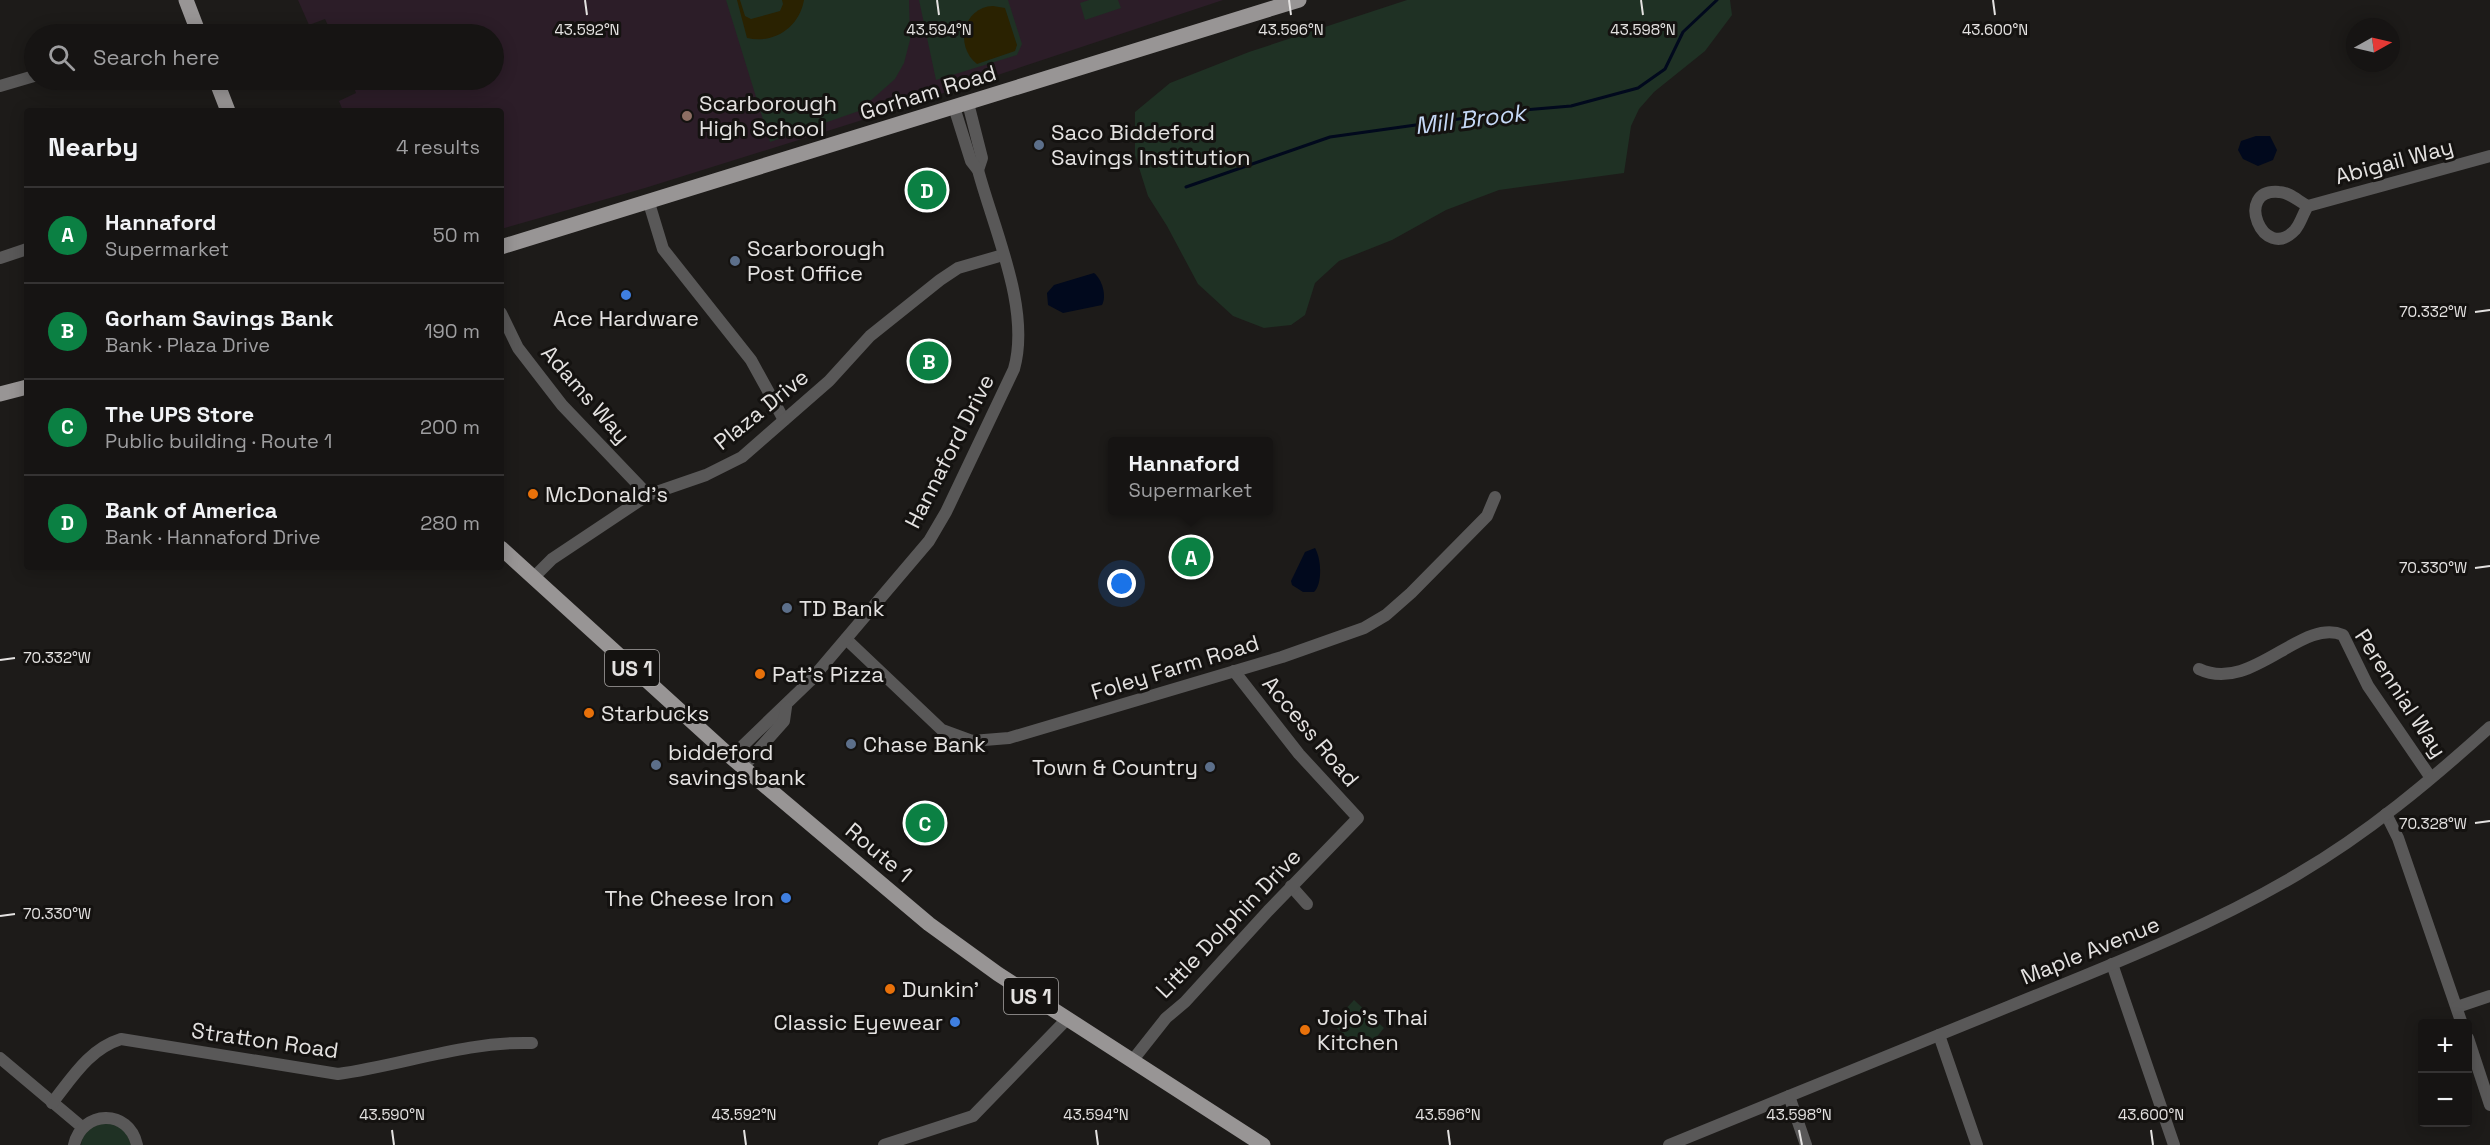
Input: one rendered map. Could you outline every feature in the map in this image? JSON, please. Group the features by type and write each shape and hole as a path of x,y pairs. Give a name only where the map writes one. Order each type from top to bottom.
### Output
{"main road":[{"path":"186,0 195,24"},
{"name":"Gorham Road","path":"504,246 1299,0"},
{"path":"220,90 227,108"},
{"path":"0,394 24,388"},
{"name":"Route 1","path":"504,551 737,762 929,924 1067,1019 1263,1145"}],"street":[{"path":"0,86 24,79"},
{"name":"Hannaford Drive","path":"737,762 775,712 786,707 846,639 917,556 939,525 1014,369 1020,348 1019,324 1003,255 978,170 971,161 961,105"},
{"name":"Abigail Way","path":"2308,206 2490,156"},
{"path":"2271,192 2286,193 2308,206 2294,231 2280,238 2265,234 2256,222 2256,207 2259,200 2271,192"},
{"path":"649,203 663,249 751,360 784,420"},
{"path":"0,258 24,250"},
{"name":"Plaza Drive","path":"533,578 552,559 648,495 730,464 751,451 843,367 870,336 940,280 958,268 1003,255"},
{"name":"Adams Way","path":"504,319 518,348 562,405 645,489 648,495"},
{"name":"Foley Farm Road","path":"846,639 935,724 956,736 972,741 1022,735 1353,633 1381,619 1411,593 1487,516 1495,497"},
{"name":"Perennial Way","path":"2199,669 2215,674 2237,673 2305,640 2334,633 2343,635 2368,686 2431,778"},
{"name":"Access Road","path":"1234,671 1299,754 1358,818"},
{"name":"Maple Avenue","path":"1669,1145 2182,935 2257,897 2338,849 2386,814 2490,727"},
{"path":"2386,814 2398,838 2462,1019"},
{"name":"Little Dolphin Drive","path":"1132,1061 1166,1018 1185,1002 1291,886 1358,818"},
{"path":"1291,886 1307,904"},
{"path":"2112,964 2174,1145"},
{"path":"2457,1007 2490,996"},
{"path":"884,1145 973,1116 1067,1019"},
{"path":"1939,1035 1977,1145"},
{"name":"Stratton Road","path":"52,1103 91,1056 103,1047 121,1039 338,1074 368,1070 476,1045 532,1043"},
{"path":"2472,1050 2490,1106"},
{"path":"0,1058 82,1127"},
{"path":"1789,1096 1806,1145"},
{"path":"74,1145 82,1127 90,1121 112,1118 130,1129 137,1145"}],"shaded area":[{"name":"Scarborough High School","path":"298,0 1223,0 856,122 645,188 504,228 504,108 342,108 339,101 356,93 355,90 504,90 504,24 327,24 325,19 309,24"}],"green space":[{"path":"726,0 909,0 910,40 904,63 895,79 859,111 770,142"},
{"path":"919,0 1008,0 1022,44 1017,55 936,80"},
{"path":"1089,0 1118,0 1121,8 1085,20 1080,3"},
{"path":"1407,0 1730,0 1732,15 1705,51 1654,92 1639,109 1631,126 1624,173 1499,190 1446,210 1392,240 1339,261 1315,283 1305,315 1291,325 1264,328 1233,316 1198,284 1148,196 1135,155 1135,112 1170,83 1249,52"},
{"path":"1354,1000 1384,1028 1370,1045 1357,1046 1332,1024"},
{"path":"109,1122 125,1130 131,1145 81,1145 82,1139 90,1128"}],"sand":[{"path":"737,0 740,0 745,16 751,19 780,11 782,0 804,0 797,19 784,32 767,39 757,39 747,38"},
{"path":"993,6 1005,8 1017,45 1015,51 977,64 966,47 965,29 975,13"}],"water":[{"path":"2256,136 2270,136 2277,150 2273,160 2258,166 2243,159 2238,150 2241,141"},
{"path":"1094,273 1103,288 1102,305 1063,313 1048,305 1047,293 1054,285"},
{"path":"1315,548 1320,564 1319,583 1314,592 1303,592 1292,585 1291,581 1305,552"}],"waterway":[{"name":"Mill Brook","path":"1186,187 1330,137 1523,110 1571,106 1638,88 1665,69 1683,32 1717,0"}],"place":[{"name":"Scarborough High School","path":"687,116"},
{"name":"Saco Biddeford Savings Institution","path":"1039,145"},
{"name":"Bank of America","path":"927,190"},
{"name":"Scarborough Post Office","path":"735,261"},
{"name":"Ace Hardware","path":"626,295"},
{"name":"Gorham Savings Bank","path":"929,361"},
{"name":"McDonald's","path":"533,494"},
{"name":"Hannaford","path":"1191,557"},
{"name":"TD Bank","path":"787,608"},
{"name":"Pat's Pizza","path":"760,674"},
{"name":"Starbucks","path":"589,713"},
{"name":"Chase Bank","path":"851,744"},
{"name":"biddeford savings bank","path":"656,765"},
{"name":"Town & Country","path":"1210,767"},
{"name":"The UPS Store","path":"925,823"},
{"name":"The Cheese Iron","path":"786,898"},
{"name":"Dunkin'","path":"890,989"},
{"name":"Classic Eyewear","path":"955,1022"},
{"name":"Jojo's Thai Kitchen","path":"1305,1030"}]}
